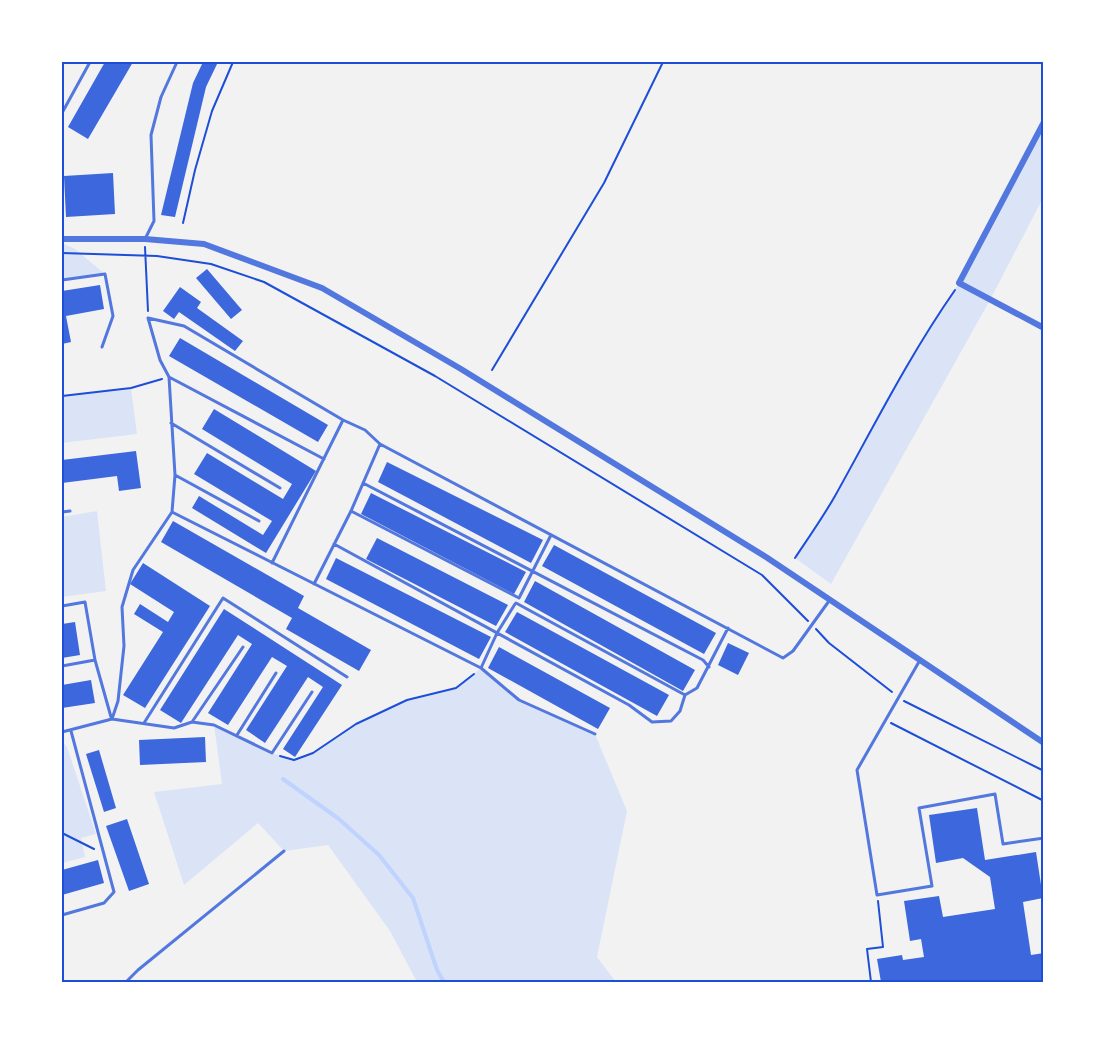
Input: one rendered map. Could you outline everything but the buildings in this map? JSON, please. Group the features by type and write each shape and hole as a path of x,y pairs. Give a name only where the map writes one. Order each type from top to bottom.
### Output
{"street":[{"path":"1044,122 959,283 1044,328"},
{"path":"62,239 145,238 204,244 322,288 461,369 746,544 1044,742"}],"lane":[{"path":"62,113 90,62"},
{"path":"145,238 154,222 151,135 161,97 177,62"},
{"path":"62,280 105,274 113,316 102,347"},
{"path":"112,719 118,702 124,646 122,607 134,570 172,513 175,475 169,377 160,360 148,318 184,326 343,420 365,430 380,444 783,657 794,651 830,600"},
{"path":"169,377 324,459"},
{"path":"272,563 343,420"},
{"path":"171,423 280,488"},
{"path":"314,584 351,511 380,444"},
{"path":"175,475 259,521"},
{"path":"363,483 704,660 709,668"},
{"path":"62,512 70,511"},
{"path":"351,511 519,598"},
{"path":"172,513 481,668 519,700 595,734"},
{"path":"481,668 497,633 519,598 551,535"},
{"path":"334,544 629,705 652,722 671,721 680,711 685,695 697,688 709,668 728,627"},
{"path":"144,723 223,598 347,677"},
{"path":"62,606 85,602 95,660 112,719"},
{"path":"516,603 685,695"},
{"path":"192,722 243,647"},
{"path":"62,666 95,660"},
{"path":"920,660 857,770 877,895 932,886 919,808 995,794 1003,844 1044,838"},
{"path":"237,735 276,673"},
{"path":"62,732 112,719 174,728 192,722 214,725 272,753 312,692"},
{"path":"62,915 104,903 114,892 71,731"},
{"path":"126,982 284,851"}],"path":[{"path":"183,223 212,111 233,62"},
{"path":"492,370 603,183 663,62"},
{"path":"145,238 148,318"},
{"path":"62,253 146,256 211,264 264,282 435,376 762,575 829,643 899,698 1044,771"},
{"path":"795,558 834,498 886,400 935,318 959,283"},
{"path":"62,396 131,388 169,377"},
{"path":"272,753 294,760 313,753 356,724 407,700 456,688 481,668"},
{"path":"886,720 1044,801"},
{"path":"62,832 105,855"},
{"path":"871,982 867,949 884,947 877,895"}],"shaded area":[{"path":"1043,122 1043,198 990,300 831,584 795,558 834,498 886,400 935,318 959,283"},
{"path":"62,243 75,249 105,274 62,280"},
{"path":"131,388 137,434 62,443 62,396"},
{"path":"97,511 106,591 62,597 62,517"},
{"path":"481,668 519,700 595,734 627,811 597,957 616,982 417,982 390,931 328,845 284,851 258,823 184,885 154,792 222,784 214,725 272,753 294,760 313,753 356,724 407,700 456,688"},
{"path":"62,741 67,747 96,834 81,838 85,857 62,863"}],"waterway":[{"path":"283,779 339,819 379,855 413,898 437,970 444,982"}]}
